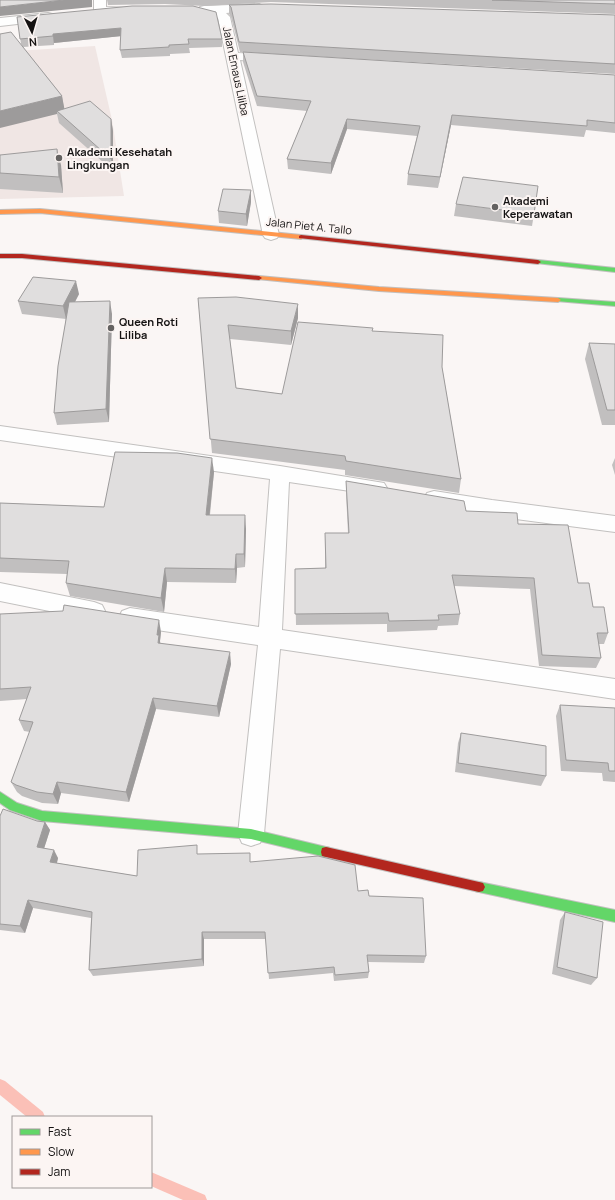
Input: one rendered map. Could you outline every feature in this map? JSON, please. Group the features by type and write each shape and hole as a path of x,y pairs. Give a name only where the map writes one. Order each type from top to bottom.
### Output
{"main road":[{"name":"Jalan Piet A. Tallo","path":"0,212 40,211 615,270"},
{"path":"0,256 22,256 379,289 615,304"},
{"path":"0,797 14,807 42,816 252,834 428,876 615,916"}],"street":[{"path":"223,4 271,8"},
{"name":"Jalan Emaus Liliba","path":"223,4 198,10 221,14 224,17 271,235"},
{"path":"86,13 100,6 139,10"},
{"path":"0,22 56,16"},
{"path":"233,56 284,60"},
{"path":"0,433 391,490"},
{"path":"252,834 270,637 280,473"},
{"path":"414,494 492,508 615,524"},
{"path":"0,592 96,612 615,689"}],"shaded area":[{"name":"Akademi Kesehatah Lingkungan","path":"95,46 112,120 124,196 0,199 0,52"}],"building":[{"path":"0,0 64,0 0,7"},
{"path":"492,0 615,0 615,4"},
{"path":"271,4 615,15 615,64 239,42 231,7 229,5"},
{"path":"132,6 193,6 216,12 222,39 188,39 189,44 169,45 169,47 120,50 121,28 53,34 53,36 20,39 17,17"},
{"path":"11,32 62,96 0,111 0,34"},
{"path":"243,52 615,75 615,123 587,120 587,126 452,115 440,177 408,174 420,126 347,119 331,163 287,159 311,101 257,96"},
{"path":"90,101 111,119 111,159 57,111"},
{"path":"57,149 59,177 0,173 0,155"},
{"path":"463,177 538,186 534,214 456,204"},
{"path":"223,189 251,190 246,214 218,211"},
{"path":"33,277 76,281 63,306 18,301"},
{"path":"236,297 298,304 291,331 228,325 236,388 282,394 298,322 373,328 372,331 443,335 442,367 461,479 346,461 345,456 210,439 198,298"},
{"path":"110,301 106,409 54,413 58,366 69,302"},
{"path":"589,343 615,344 615,410 607,410"},
{"path":"115,452 177,453 212,458 206,515 245,515 244,554 236,554 235,569 165,568 161,598 66,583 69,561 0,558 0,503 104,507"},
{"path":"346,481 464,501 466,511 517,513 518,524 568,525 578,583 589,583 593,607 604,607 608,633 597,633 601,658 542,655 534,578 452,575 460,614 438,615 439,620 389,621 388,613 295,614 295,569 326,568 325,533 349,533"},
{"path":"64,605 159,620 157,635 159,635 158,643 230,652 217,706 153,698 126,792 57,782 53,794 37,792 11,782 33,722 19,720 31,687 0,689 0,614 63,611"},
{"path":"560,705 615,708 615,771 609,771 608,763 566,760"},
{"path":"461,733 546,746 546,776 458,763"},
{"path":"3,809 37,821 45,822 37,847 54,850 50,862 137,876 138,850 197,845 197,854 250,853 250,862 318,856 355,865 358,891 368,890 369,896 423,898 426,956 367,955 369,972 335,975 334,967 268,973 265,932 202,932 202,959 89,970 92,912 28,900 20,926 0,924 0,816"},
{"path":"565,912 603,922 597,978 557,967"}],"waterway":[{"path":"0,1086 37,1116"},
{"path":"152,1179 200,1200"}],"traffic: fast":[{"path":"538,262 615,270"},
{"path":"558,300 615,304"},
{"path":"0,797 14,807 42,816 251,834 326,852"},
{"path":"479,887 615,916"}],"traffic: slow":[{"path":"0,212 40,211 301,237"},
{"path":"259,278 379,289 558,300"}],"traffic: jam":[{"path":"301,237 538,262"},
{"path":"0,256 22,256 259,278"},
{"path":"326,852 479,887"}],"place":[{"name":"Akademi Kesehatah Lingkungan","path":"59,158"},
{"name":"Akademi Keperawatan","path":"495,207"},
{"name":"Queen Roti Liliba","path":"111,328"}]}
